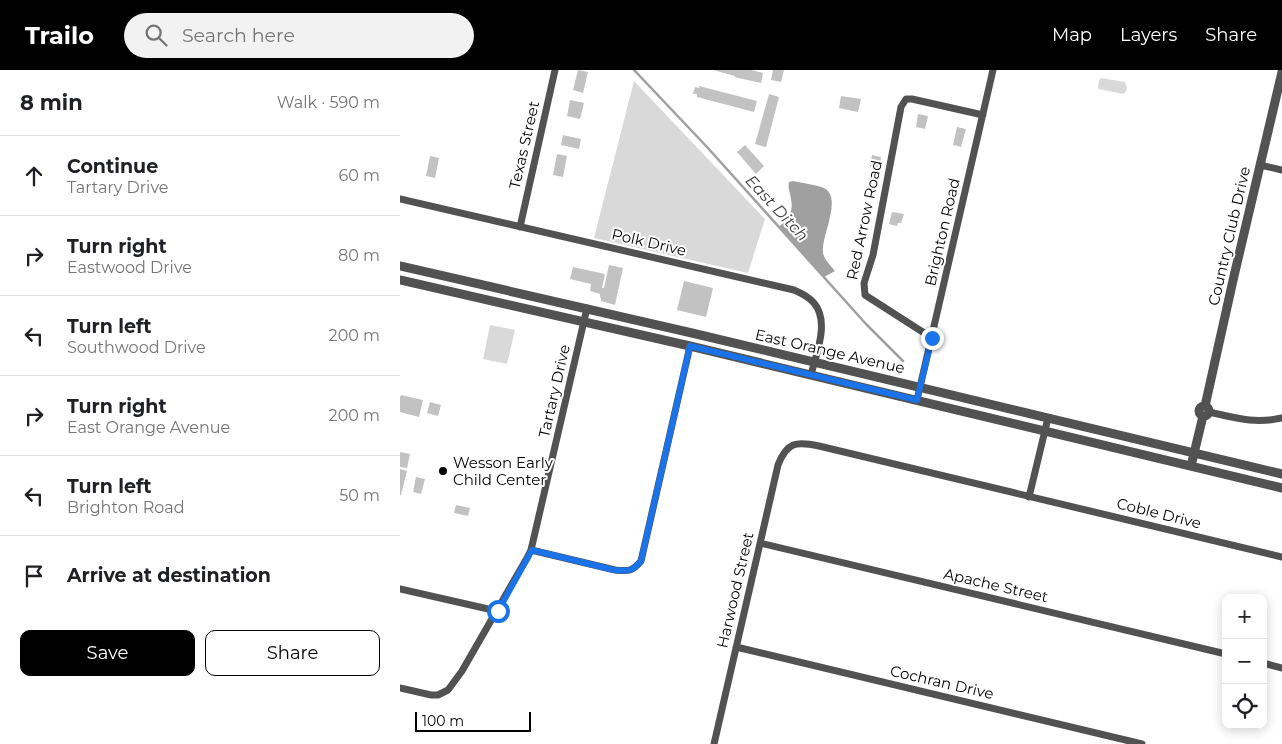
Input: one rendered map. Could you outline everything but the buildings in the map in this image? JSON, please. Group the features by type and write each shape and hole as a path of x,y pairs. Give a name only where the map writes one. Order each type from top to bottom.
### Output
{"street":[{"name":"Texas Street","path":"520,227 555,70"},
{"name":"Brighton Road","path":"917,400 993,70"},
{"name":"Country Club Drive","path":"1191,466 1206,411 1234,276 1282,72"},
{"name":"Red Arrow Road","path":"932,338 865,295 864,283 873,255 901,107 906,99 912,99 983,115"},
{"path":"1260,165 1282,170"},
{"name":"Polk Drive","path":"400,199 794,290 807,296 819,310 822,318 821,334 811,375"},
{"name":"East Orange Avenue","path":"400,266 587,308 1282,474"},
{"name":"East Orange Avenue","path":"400,280 690,346 1282,488"},
{"name":"Tartary Drive","path":"400,688 431,695 438,695 448,690 498,611 532,550 587,308"},
{"path":"532,550 614,570 627,571 636,567 641,561 690,346"},
{"path":"1206,411 1248,421 1268,421 1282,418"},
{"path":"1029,497 1048,418"},
{"name":"Coble Drive","path":"790,447 802,444 819,446 1282,557"},
{"name":"Harwood Street","path":"714,744 778,465 782,455 790,447"},
{"name":"Apache Street","path":"760,542 1222,653"},
{"path":"400,589 498,611"},
{"name":"Cochran Drive","path":"736,647 1142,744"},
{"path":"1267,664 1282,668"}],"shaded area":[{"path":"1101,78 1125,82 1126,91 1123,94 1099,89"},
{"path":"634,81 765,219 748,273 594,238"},
{"path":"793,181 824,188 832,200 823,254 835,271 824,277 779,227 791,209 789,182"},
{"path":"490,325 515,330 507,364 483,359"}],"waterway":[{"name":"East Ditch","path":"634,70 707,147 866,324 903,361"}],"place":[{"name":"Wesson Early Child Center","path":"443,471"}],"route":[{"path":"498,611 532,550 614,570 632,570 641,561 690,346 917,400 932,338"}]}
